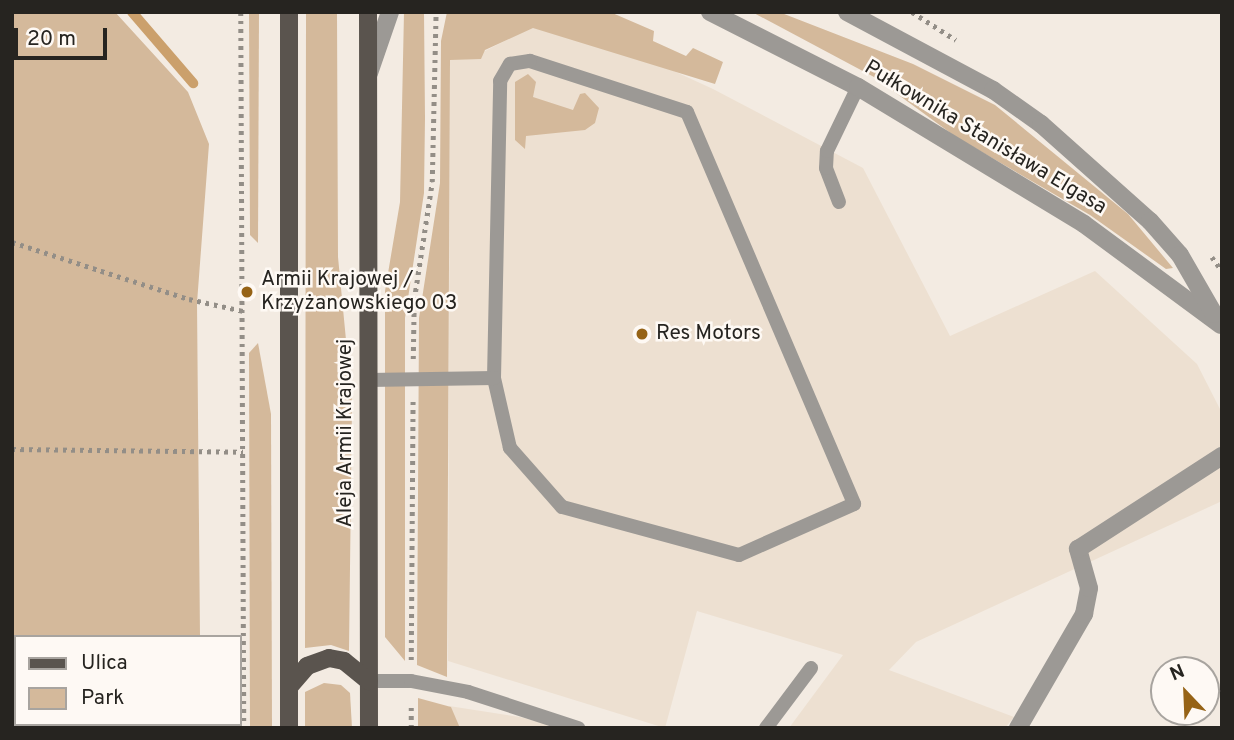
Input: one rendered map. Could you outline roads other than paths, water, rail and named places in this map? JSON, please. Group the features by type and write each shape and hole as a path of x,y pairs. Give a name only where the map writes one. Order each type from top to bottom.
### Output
{"main road":[{"path":"289,12 289,728"},
{"name":"Aleja Armii Krajowej","path":"368,12 369,728"},
{"path":"289,687 307,666 328,658 344,661 369,681"}],"street":[{"path":"368,76 390,12"},
{"name":"Pułkownika Stanisława Elgasa","path":"710,12 858,87 1084,224 1162,277 1222,326"},
{"name":"Pułkownika Stanisława Elgasa","path":"848,12 993,90 1091,166 1180,255 1222,326"},
{"path":"1017,728 1084,614 1089,588 1078,549 1222,456"}],"lane":[{"path":"530,61 687,112 854,504 738,555 562,507 510,448 494,378 500,81 510,64 530,61"},
{"path":"839,202 826,168 827,151 858,87"},
{"path":"369,380 494,378"},
{"path":"766,728 811,668"},
{"path":"369,681 411,681 468,692 579,728"}],"waterway":[{"path":"132,12 193,83"}],"place":[{"name":"Armii Krajowej / Krzyżanowskiego 03","path":"247,292"},
{"name":"Res Motors","path":"642,334"}]}
